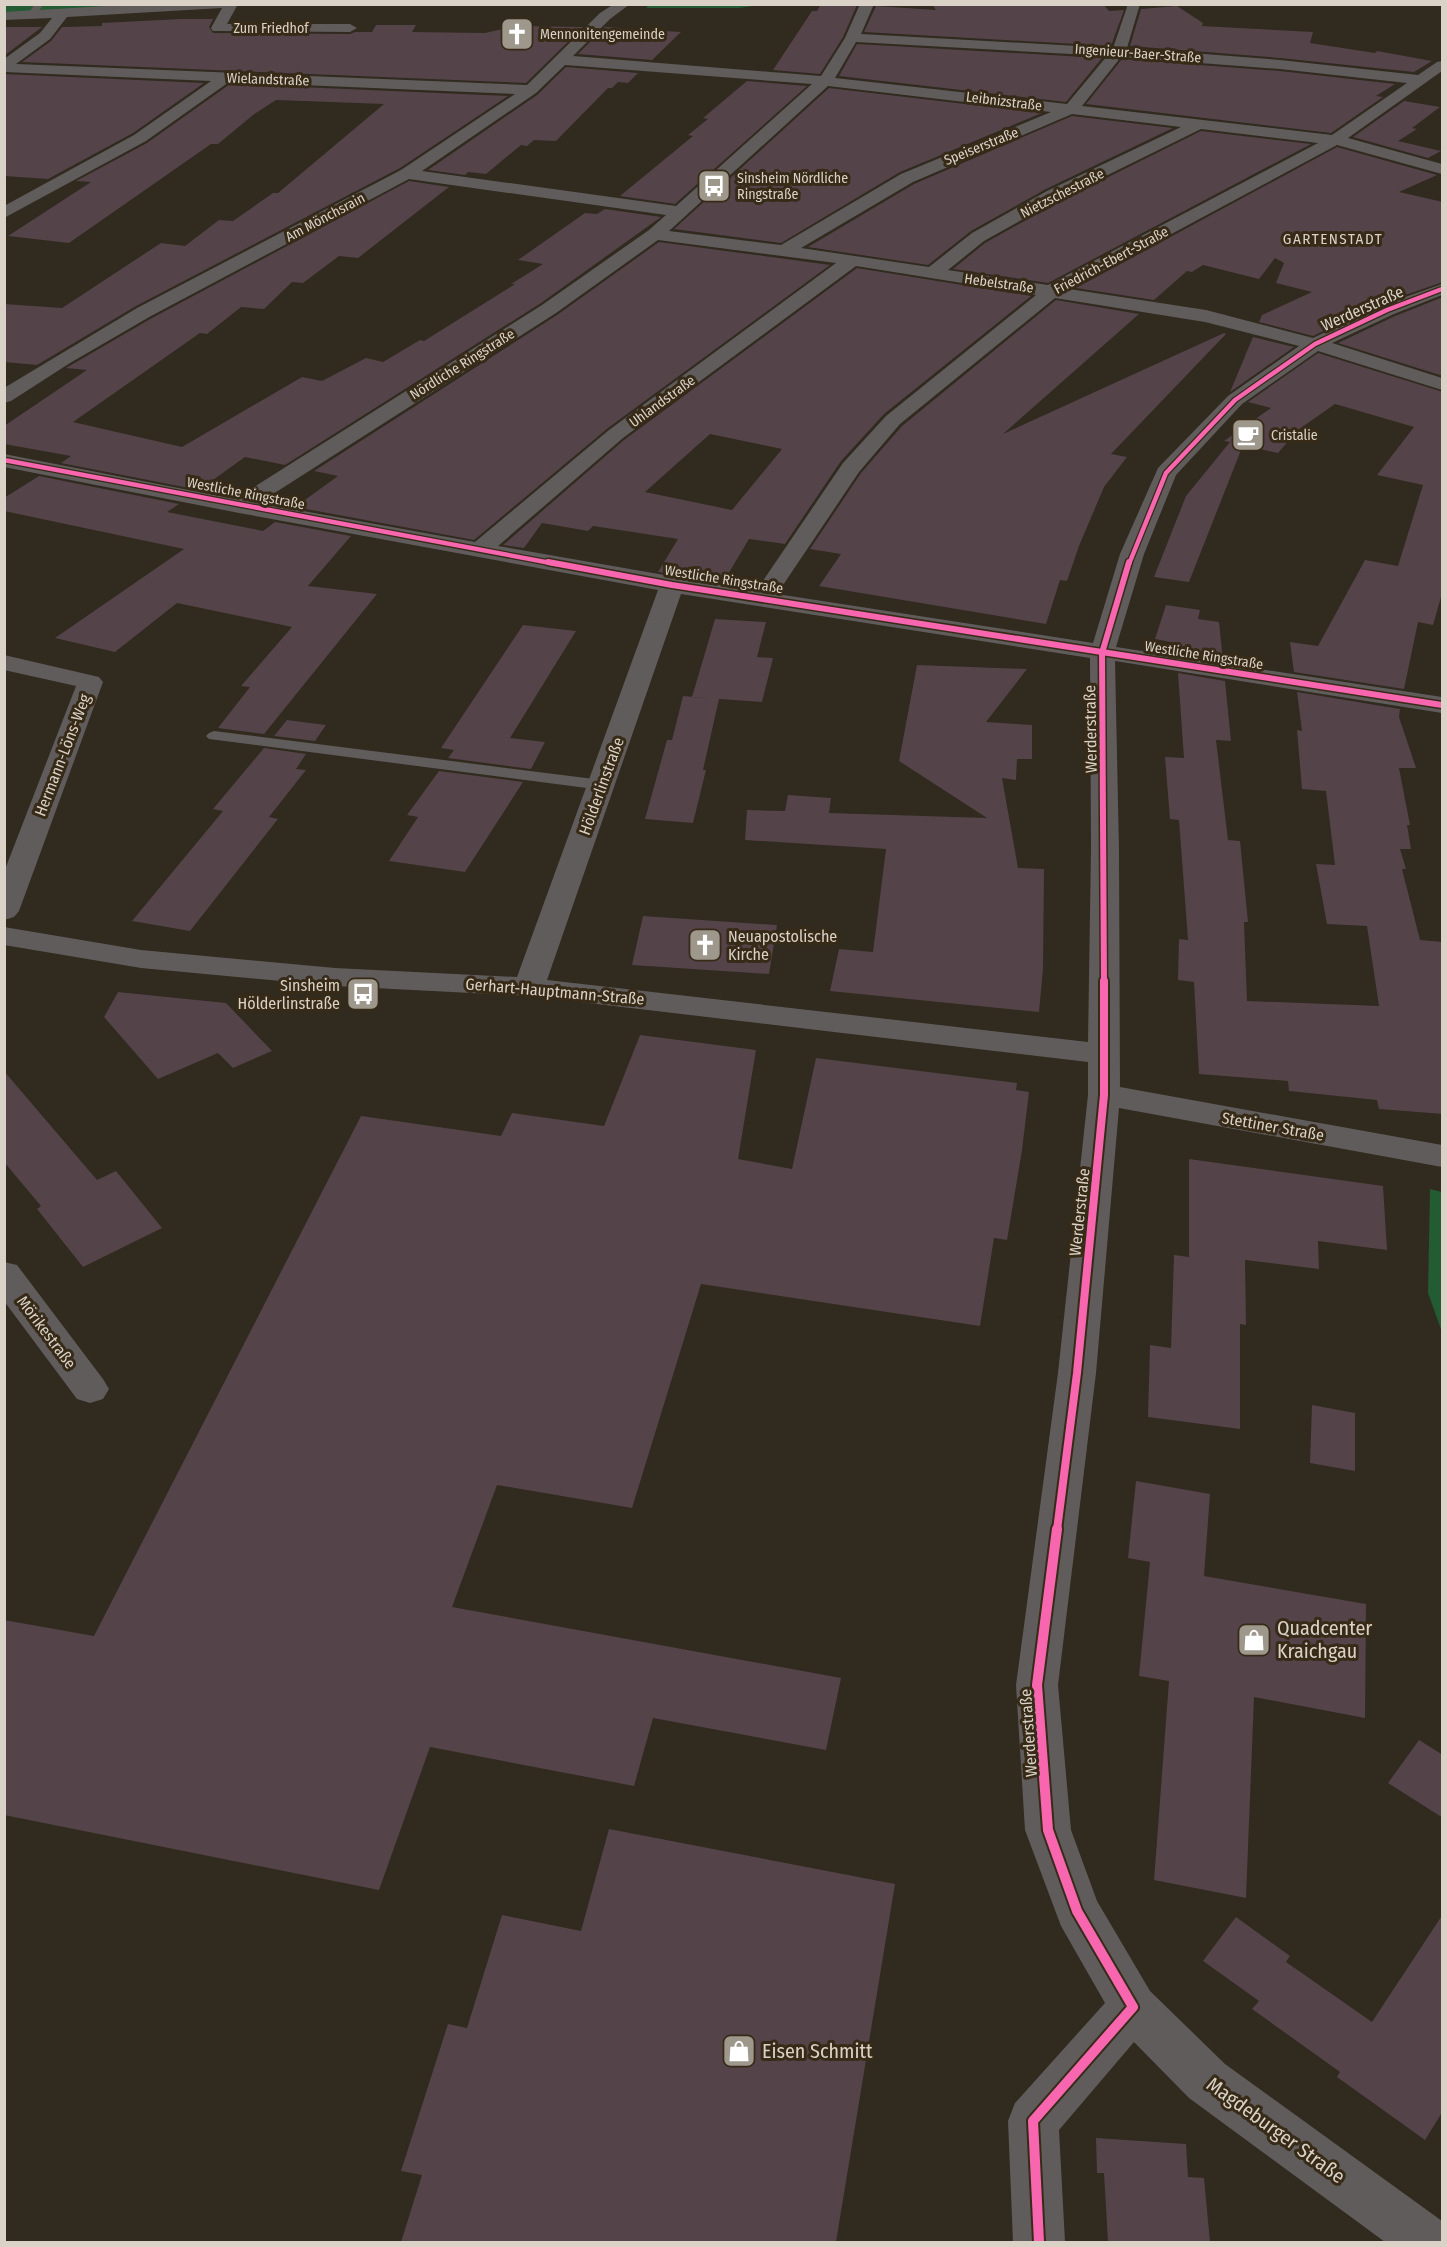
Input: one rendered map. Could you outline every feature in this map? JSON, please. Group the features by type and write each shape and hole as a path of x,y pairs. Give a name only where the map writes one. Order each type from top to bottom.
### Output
{"street":[{"name":"Zum Friedhof","path":"4,16 36,10 62,14 225,4"},
{"name":"Zum Friedhof","path":"231,4 218,27 350,28"},
{"name":"Am Mönchsrain","path":"4,397 63,359 144,312 407,174 531,90 605,16 624,4"},
{"name":"Nördliche Ringstraße","path":"239,506 549,309 656,234 825,81 852,38 867,4"},
{"name":"Speiserstraße","path":"784,250 907,178 1071,109 1119,50 1134,6 1132,4"},
{"path":"4,67 45,36 62,14"},
{"name":"Ingenieur-Baer-Straße","path":"852,38 1119,50 1325,67 1422,80"},
{"name":"Leibnizstraße","path":"562,60 825,81 1335,140 1443,169"},
{"name":"Friedrich-Ebert-Straße","path":"762,599 851,468 893,420 1053,290 1335,140 1443,65"},
{"name":"Wielandstraße","path":"4,67 531,90"},
{"path":"4,213 140,138 225,78"},
{"name":"Nietzschestraße","path":"932,273 978,237 1046,199 1199,124"},
{"path":"407,174 679,212"},
{"name":"Hebelstraße","path":"656,234 852,260 1206,316 1315,344 1443,384"},
{"name":"Uhlandstraße","path":"480,550 616,434 852,260"},
{"name":"Werderstraße","path":"1133,2007 1077,1911 1048,1830 1037,1685 1077,1373 1104,1095 1102,653 1132,554 1166,474 1235,400 1315,344 1388,310 1443,289"},
{"name":"Westliche Ringstraße","path":"4,460 239,506 672,585 1443,705"},
{"name":"Hölderlinstraße","path":"529,987 672,585"},
{"name":"Hermann-Löns-Weg","path":"4,662 90,682 4,911"},
{"name":"Gerhart-Hauptmann-Straße","path":"4,936 141,959 335,977 529,987 660,1000 1105,1054"},
{"name":"Stettiner Straße","path":"1104,1095 1443,1156"},
{"name":"Mörikestraße","path":"4,1274 90,1389"},
{"path":"1039,2242 1033,2121 1133,2007"},
{"name":"Magdeburger Straße","path":"1133,2007 1207,2081 1428,2242"}],"lane":[{"path":"214,736 602,785"}],"green space":[{"path":"5,5 145,5 5,13"},
{"path":"649,5 761,5 739,8 646,8"},
{"path":"1430,1189 1442,1192 1442,1332 1428,1293"}],"building":[{"path":"821,4 857,5 843,37 820,74 773,70 812,11 817,11"},
{"path":"932,4 1103,4 1109,11 1124,10 1111,46 864,32 876,6 936,10"},
{"path":"1177,6 1203,23 1202,26 1313,32 1310,43 1375,53 1377,51 1432,61 1414,72 1130,46 1141,9"},
{"path":"213,19 209,27 213,33 350,34 372,32 376,25 416,25 412,32 485,33 516,26 583,27 526,83 22,62 51,41 62,27"},
{"path":"4,27 42,27 4,56"},
{"path":"605,27 681,32 652,60 578,54"},
{"path":"857,44 1102,58 1066,102 839,76"},
{"path":"1122,59 1280,71 1395,84 1376,96 1383,97 1331,133 1086,104"},
{"path":"566,67 638,73 628,83 618,82 612,88 608,88 556,141 534,140 527,146 521,145 486,174 468,172 465,175 428,170 537,95"},
{"path":"4,74 204,83 133,133 48,179 4,176"},
{"path":"747,81 807,86 675,204 620,196 693,136 688,135 708,119 703,118"},
{"path":"230,84 508,96 400,168 136,306 37,365 4,362 4,304 62,308 161,243 185,246 219,220 233,221 273,193 278,193 384,104 276,100 253,115 218,144 211,144 69,243 8,236 91,182 76,181 147,143"},
{"path":"829,88 1042,113 900,172 781,243 674,229"},
{"path":"1404,101 1440,107 1412,128 1417,129 1398,141 1441,151 1428,158 1353,137"},
{"path":"1072,116 1173,128 1046,189 971,231 928,265 808,247 914,184"},
{"path":"1201,131 1311,144 1048,283 953,269 985,243 1060,201"},
{"path":"1337,147 1437,175 1399,192 1443,202 1443,282 1379,304 1313,336 1259,322 1262,315 1312,292 1276,283 1284,263 1275,258 1259,279 1203,265 1192,272 1187,271 1154,300 1076,288"},
{"path":"409,181 449,187 358,258 339,256 303,283 292,282 264,309 241,307 207,334 200,333 73,422 182,447 302,377 322,381 366,358 383,362 420,340 424,341 543,264 518,260 585,213 597,214 605,209 661,217 541,303 285,465 245,457 199,490 61,463 71,456 4,444 4,426 87,370 66,368 152,318"},
{"path":"659,242 830,265 608,428 474,540 295,507 338,476 314,471 557,315"},
{"path":"857,268 1031,296 884,414 841,461 785,544 749,539 724,581 658,572 678,539 593,526 588,531 542,523 524,548 503,545 624,440","holes":["710,434 782,449 732,510 645,492"]},
{"path":"1443,297 1443,376 1338,343 1395,316"},
{"path":"1056,300 1139,314 1003,434 1226,334 1111,454 1127,457 1104,487 1067,581 1060,580 1046,624 819,586 841,554 810,549 861,473 902,426"},
{"path":"1253,337 1294,347 1230,392"},
{"path":"1318,353 1443,392 1443,590 1433,625 1418,622 1404,689 1294,672 1290,642 1318,646 1365,560 1398,566 1423,485 1377,475 1414,427 1335,404 1298,430 1278,453 1243,445 1189,582 1154,577 1186,496 1230,442 1224,441 1271,408 1248,402"},
{"path":"39,476 179,504 167,512 263,531 275,522 351,536 308,586 377,594 264,734 218,728 250,687 241,686 292,627 177,603 115,652 55,638 184,549 4,511 4,498"},
{"path":"1166,605 1200,610 1198,619 1219,622 1223,661 1177,654 1176,643 1155,639"},
{"path":"715,619 766,622 757,657 773,658 762,702 692,697"},
{"path":"523,625 576,631 510,738 545,742 531,769 448,758 454,750 441,748"},
{"path":"917,665 1027,669 986,722 1032,725 1032,759 1017,759 1016,780 1002,778 1018,868 1044,869 1043,969 1039,1012 830,991 839,949 873,952 886,849 745,840 747,810 785,811 788,795 831,798 829,813 987,818 899,761"},
{"path":"1178,673 1225,681 1231,741 1216,740 1228,840 1240,841 1248,922 1244,922 1247,1001 1379,1006 1367,926 1327,924 1316,864 1335,865 1326,791 1302,789 1297,730 1302,731 1297,692 1400,709 1399,717 1416,768 1399,768 1410,825 1407,825 1411,849 1400,849 1406,869 1402,869 1420,940 1443,942 1443,1114 1379,1109 1377,1100 1289,1091 1288,1081 1199,1074 1194,982 1178,980 1179,939 1188,940 1179,820 1170,819 1165,757 1184,758"},
{"path":"683,696 719,699 703,770 706,770 693,823 645,819 667,740 672,740"},
{"path":"287,720 326,725 315,741 274,736"},
{"path":"264,748 306,754 296,769 306,770 269,817 278,819 190,931 132,921 223,811 213,809"},
{"path":"439,771 523,782 465,872 389,861 418,817 407,815"},
{"name":"Neuapostolische Kirche","path":"643,916 777,925 769,974 632,965"},
{"path":"118,992 226,1003 272,1051 233,1068 218,1053 158,1079 104,1017"},
{"path":"640,1035 756,1050 738,1159 792,1169 816,1058 1017,1083 1016,1090 1029,1092 1007,1240 994,1238 980,1326 701,1284 632,1508 497,1485 452,1607 841,1678 826,1750 653,1718 634,1786 430,1747 379,1890 4,1815 4,1620 94,1636 361,1116 501,1136 512,1113 604,1126"},
{"path":"4,1071 97,1180 116,1171 162,1228 83,1267 37,1209 41,1206 4,1162"},
{"path":"1189,1159 1383,1186 1387,1250 1318,1241 1319,1269 1245,1260 1246,1325 1240,1324 1240,1429 1148,1417 1150,1345 1171,1348 1174,1255 1189,1257"},
{"path":"1312,1405 1355,1413 1355,1471 1310,1463"},
{"path":"1136,1481 1210,1494 1204,1576 1366,1604 1365,1718 1254,1697 1246,1898 1154,1880 1169,1681 1139,1676 1150,1562 1128,1558"},
{"path":"1419,1740 1443,1755 1443,1818 1388,1783"},
{"path":"609,1829 895,1884 836,2242 401,2242 422,2175 401,2171 448,2024 467,2028 502,1915 581,1931"},
{"path":"1443,1914 1443,2111 1425,2140 1337,2077 1340,2072 1252,2009 1259,2001 1203,1961 1236,1917 1290,1956 1286,1962 1372,2022"},
{"path":"1096,2138 1186,2144 1188,2177 1204,2178 1210,2242 1108,2242 1104,2173 1097,2173"}],"cycle path":[{"path":"1039,2242 1033,2121 1133,2007 1077,1911 1048,1830 1037,1685 1077,1373 1104,1095 1105,849 1102,653 1132,554 1166,473 1235,400 1315,344 1387,310 1442,289"},
{"path":"4,460 239,506 672,585 1442,705"}],"place":[{"name":"Mennonitengemeinde","path":"517,34"},
{"name":"Sinsheim Nördliche Ringstraße","path":"714,186"},
{"name":"Cristalie","path":"1248,435"},
{"name":"Neuapostolische Kirche","path":"705,945"},
{"name":"Sinsheim Hölderlinstraße","path":"363,994"},
{"name":"Quadcenter Kraichgau","path":"1254,1640"},
{"name":"Eisen Schmitt","path":"739,2051"}],"district":[{"name":"GARTENSTADT","path":"1333,239"}]}
